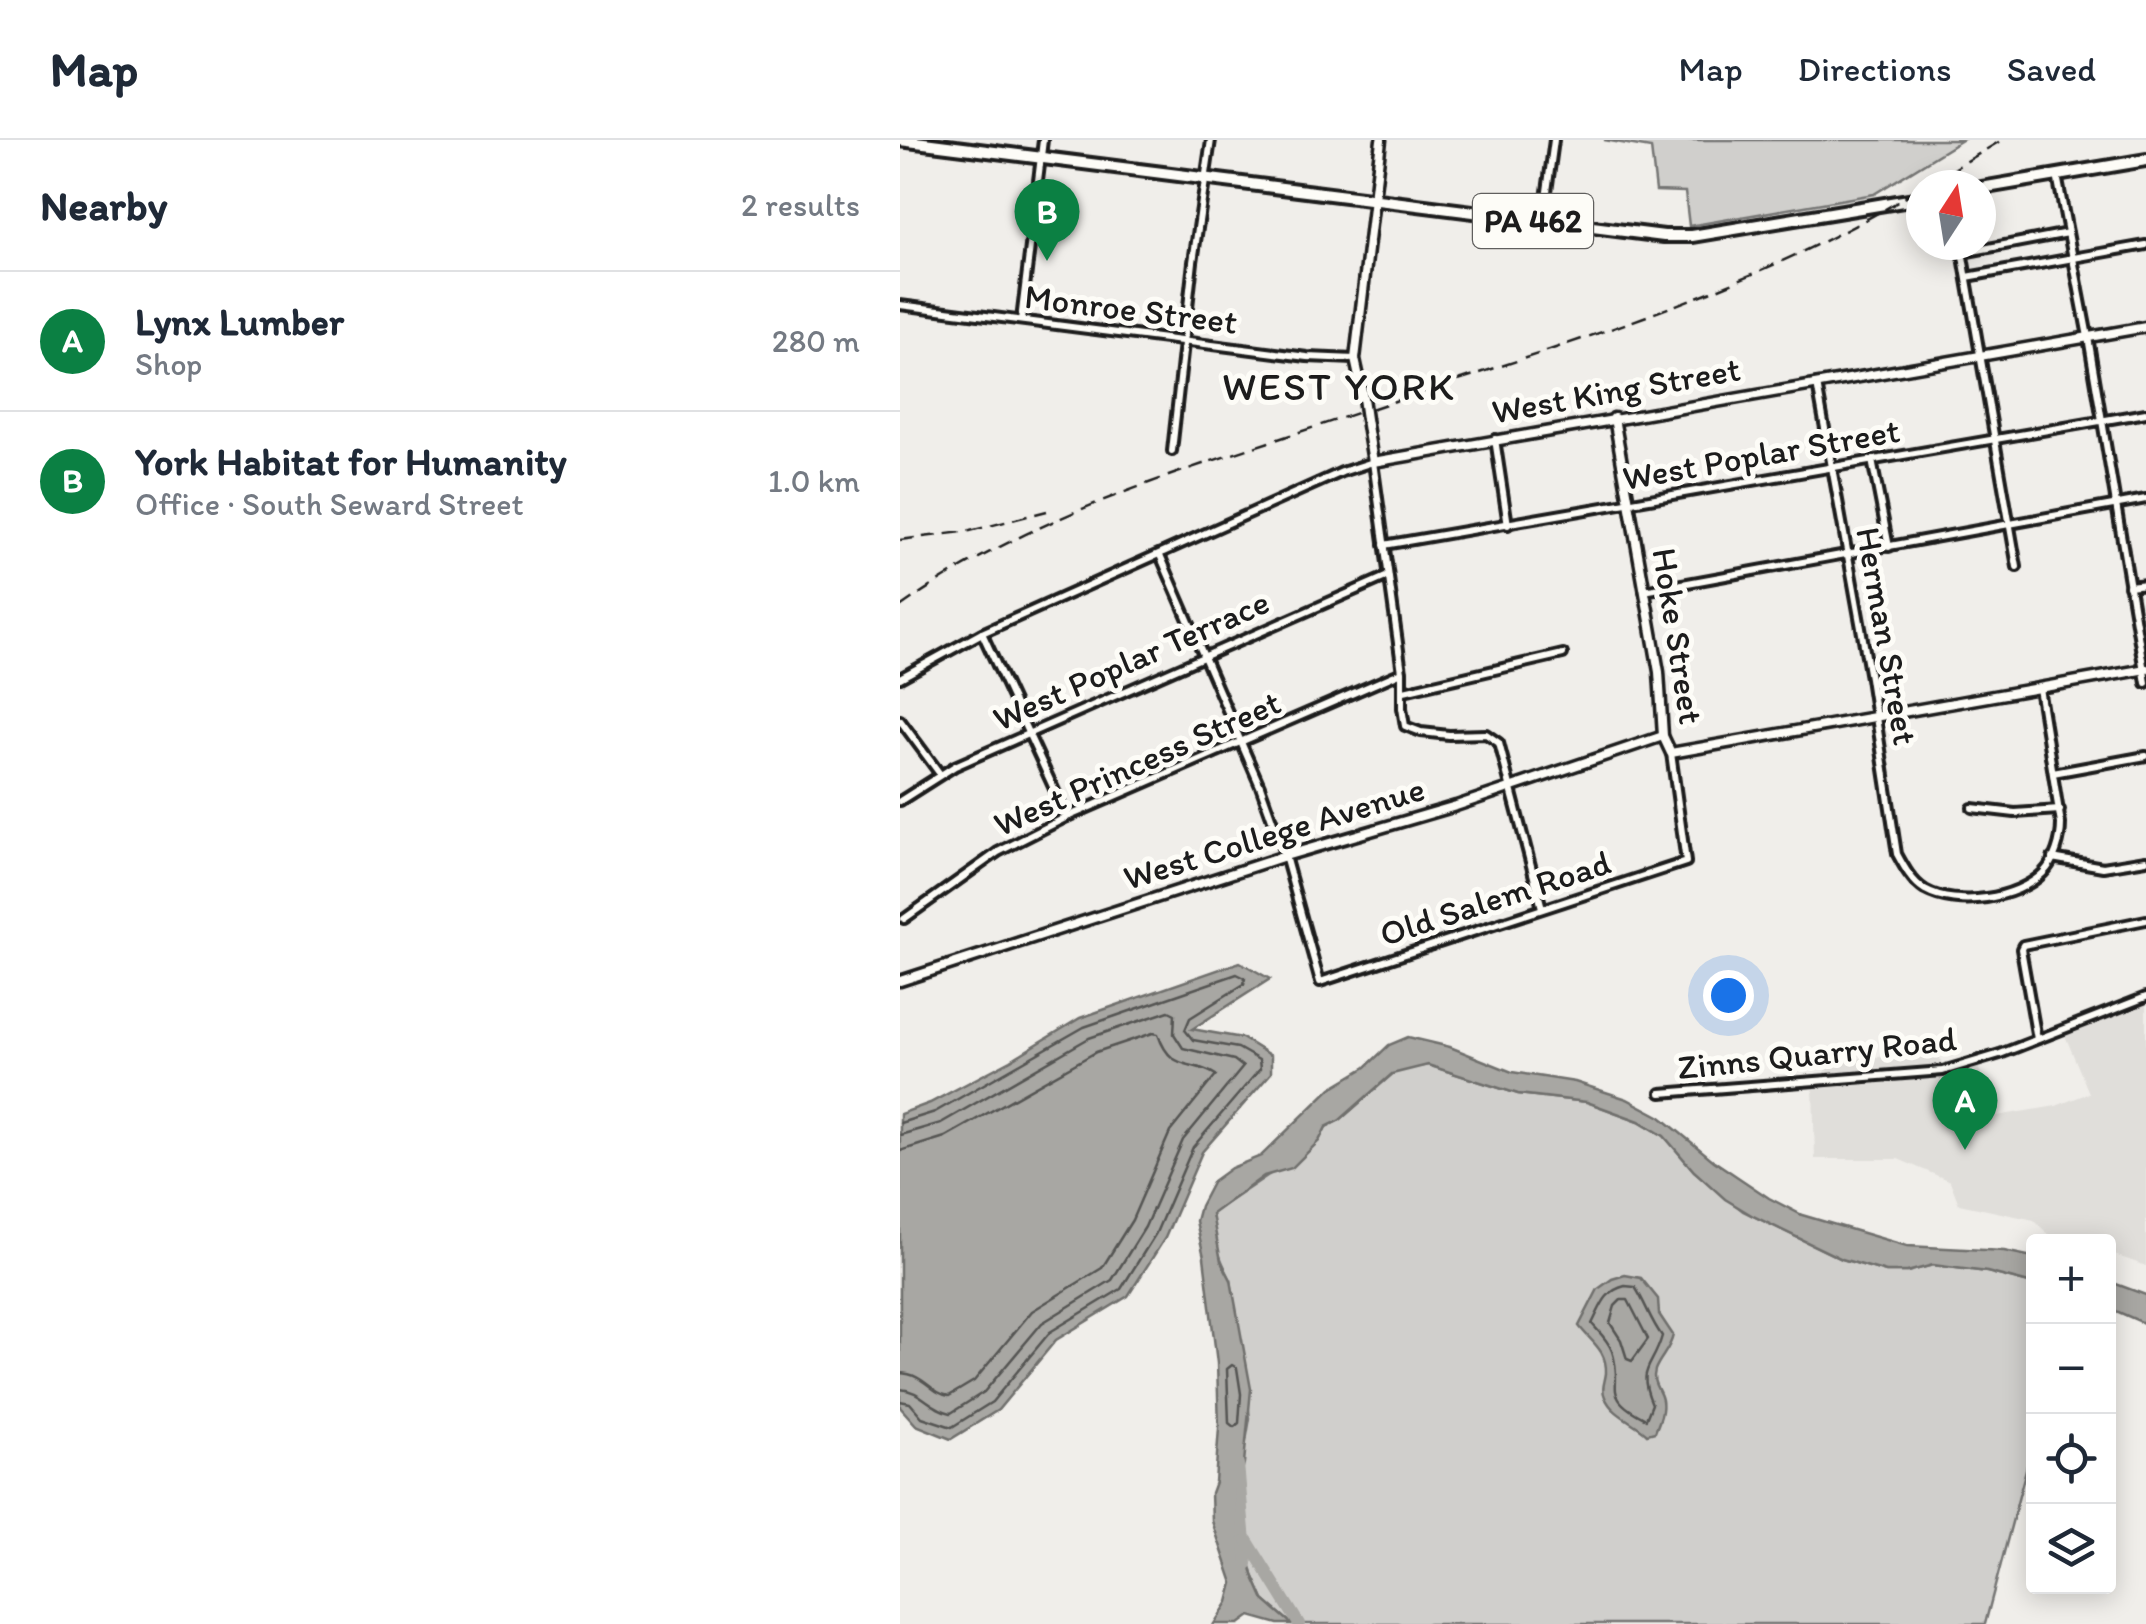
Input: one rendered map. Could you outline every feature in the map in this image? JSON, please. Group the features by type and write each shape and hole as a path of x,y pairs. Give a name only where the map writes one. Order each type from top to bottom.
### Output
{"main road":[{"name":"PA 462","path":"900,140 1684,237 1906,200"},
{"path":"1996,185 2146,160"}],"street":[{"path":"1021,320 1044,140"},
{"path":"1172,451 1211,140"},
{"path":"1381,140 1356,359 1402,672 1405,726 1449,735 1486,734 1499,743 1542,908"},
{"path":"1543,222 1554,140"},
{"path":"2057,175 2146,683"},
{"path":"1996,244 2068,233"},
{"path":"1967,277 2146,245"},
{"path":"1964,260 2017,567"},
{"name":"Monroe Street","path":"900,305 1307,357 1356,359"},
{"name":"West King Street","path":"900,678 982,633 1342,472 1373,462 2146,327"},
{"name":"Herman Street","path":"1816,383 1897,854 1924,890 1956,898 2011,891 2045,872 2052,858"},
{"name":"West Poplar Street","path":"1384,545 2146,413"},
{"name":"Hoke Street","path":"1614,418 1659,672 1664,736 1686,862"},
{"path":"1494,438 1508,526"},
{"path":"1872,460 1890,547"},
{"path":"1644,591 2146,500"},
{"path":"1160,555 1243,742 1285,856"},
{"name":"West Poplar Terrace","path":"900,802 940,774 1388,576"},
{"path":"2129,586 2146,584"},
{"path":"982,633 1067,817"},
{"path":"1404,690 1563,654"},
{"path":"1670,753 2145,669"},
{"name":"West Princess Street","path":"904,919 998,852 1067,817 1402,672"},
{"path":"2039,688 2060,810 2061,836 2052,858 2103,867 2146,860"},
{"path":"900,720 940,774"},
{"name":"West College Avenue","path":"900,981 1285,856 1456,806 1664,736"},
{"path":"2053,773 2146,756"},
{"path":"1972,808 2015,813 2060,810"},
{"name":"Old Salem Road","path":"1285,856 1320,982 1686,862"},
{"path":"2036,1039 2023,945 2146,920"},
{"name":"Zinns Quarry Road","path":"1660,1093 1943,1071 1970,1065 2146,997"}],"shaded area":[{"path":"1604,140 1962,140 1913,170 1906,170 1906,174 1874,194 1689,226 1685,192 1656,191 1651,148"},
{"path":"2146,1000 2146,1266 2116,1255 2116,1234 2048,1234 2034,1220 1959,1204 1950,1181 1898,1159 1815,1159 1813,1088 1834,1060 1937,1053 1949,1075 1978,1066 1997,1116 2056,1106 2089,1093 2064,1033"},
{"path":"1428,1065 1518,1094 1587,1102 1639,1121 1664,1136 1694,1171 1743,1211 1842,1259 1886,1272 1907,1272 1933,1265 2026,1282 2026,1469 1985,1624 1292,1624 1264,1600 1253,1575 1239,1519 1237,1493 1250,1418 1231,1280 1217,1248 1212,1213 1319,1141 1326,1127 1340,1120 1396,1071"}],"water":[{"path":"1240,962 1270,979 1192,1029 1242,1038 1271,1056 1271,1073 1202,1152 1165,1238 1128,1296 1056,1340 998,1410 951,1439 916,1425 900,1407 900,1114 930,1103 1011,1060 1080,1018"},
{"path":"1408,1037 1450,1047 1512,1072 1575,1082 1627,1099 1661,1117 1714,1161 1769,1198 1802,1215 1907,1246 2026,1256 2026,1282 1933,1265 1907,1272 1886,1272 1842,1259 1725,1199 1664,1136 1639,1121 1587,1102 1518,1094 1428,1065 1392,1074 1340,1120 1326,1127 1319,1141 1292,1168 1264,1176 1212,1214 1221,1261 1231,1280 1251,1389 1237,1493 1239,1519 1253,1575 1264,1600 1292,1624 1250,1616 1239,1624 1214,1624 1228,1602 1233,1583 1212,1521 1211,1493 1219,1428 1217,1363 1196,1221 1200,1206 1213,1181 1231,1168 1261,1156 1331,1088 1366,1067 1389,1045"},
{"path":"1625,1275 1641,1278 1658,1299 1659,1314 1673,1335 1654,1375 1662,1400 1661,1416 1655,1432 1647,1434 1608,1403 1603,1391 1604,1358 1579,1326 1598,1289"},
{"path":"2116,1284 2146,1295 2146,1324 2116,1311"}],"waterway":[{"path":"1238,1464 1247,1564"},
{"path":"1247,1540 1299,1624"}],"railway":[{"path":"1952,170 2002,140"},
{"path":"1371,409 1582,339 1722,287 1790,258 1906,197"},
{"path":"900,607 1007,543 1063,517 1180,472 1357,413"},
{"path":"900,540 970,531 1047,511"}],"place":[{"name":"York Habitat for Humanity","path":"1047,261"},
{"name":"Lynx Lumber","path":"1965,1150"}],"district":[{"name":"WEST YORK","path":"1339,386"}]}
